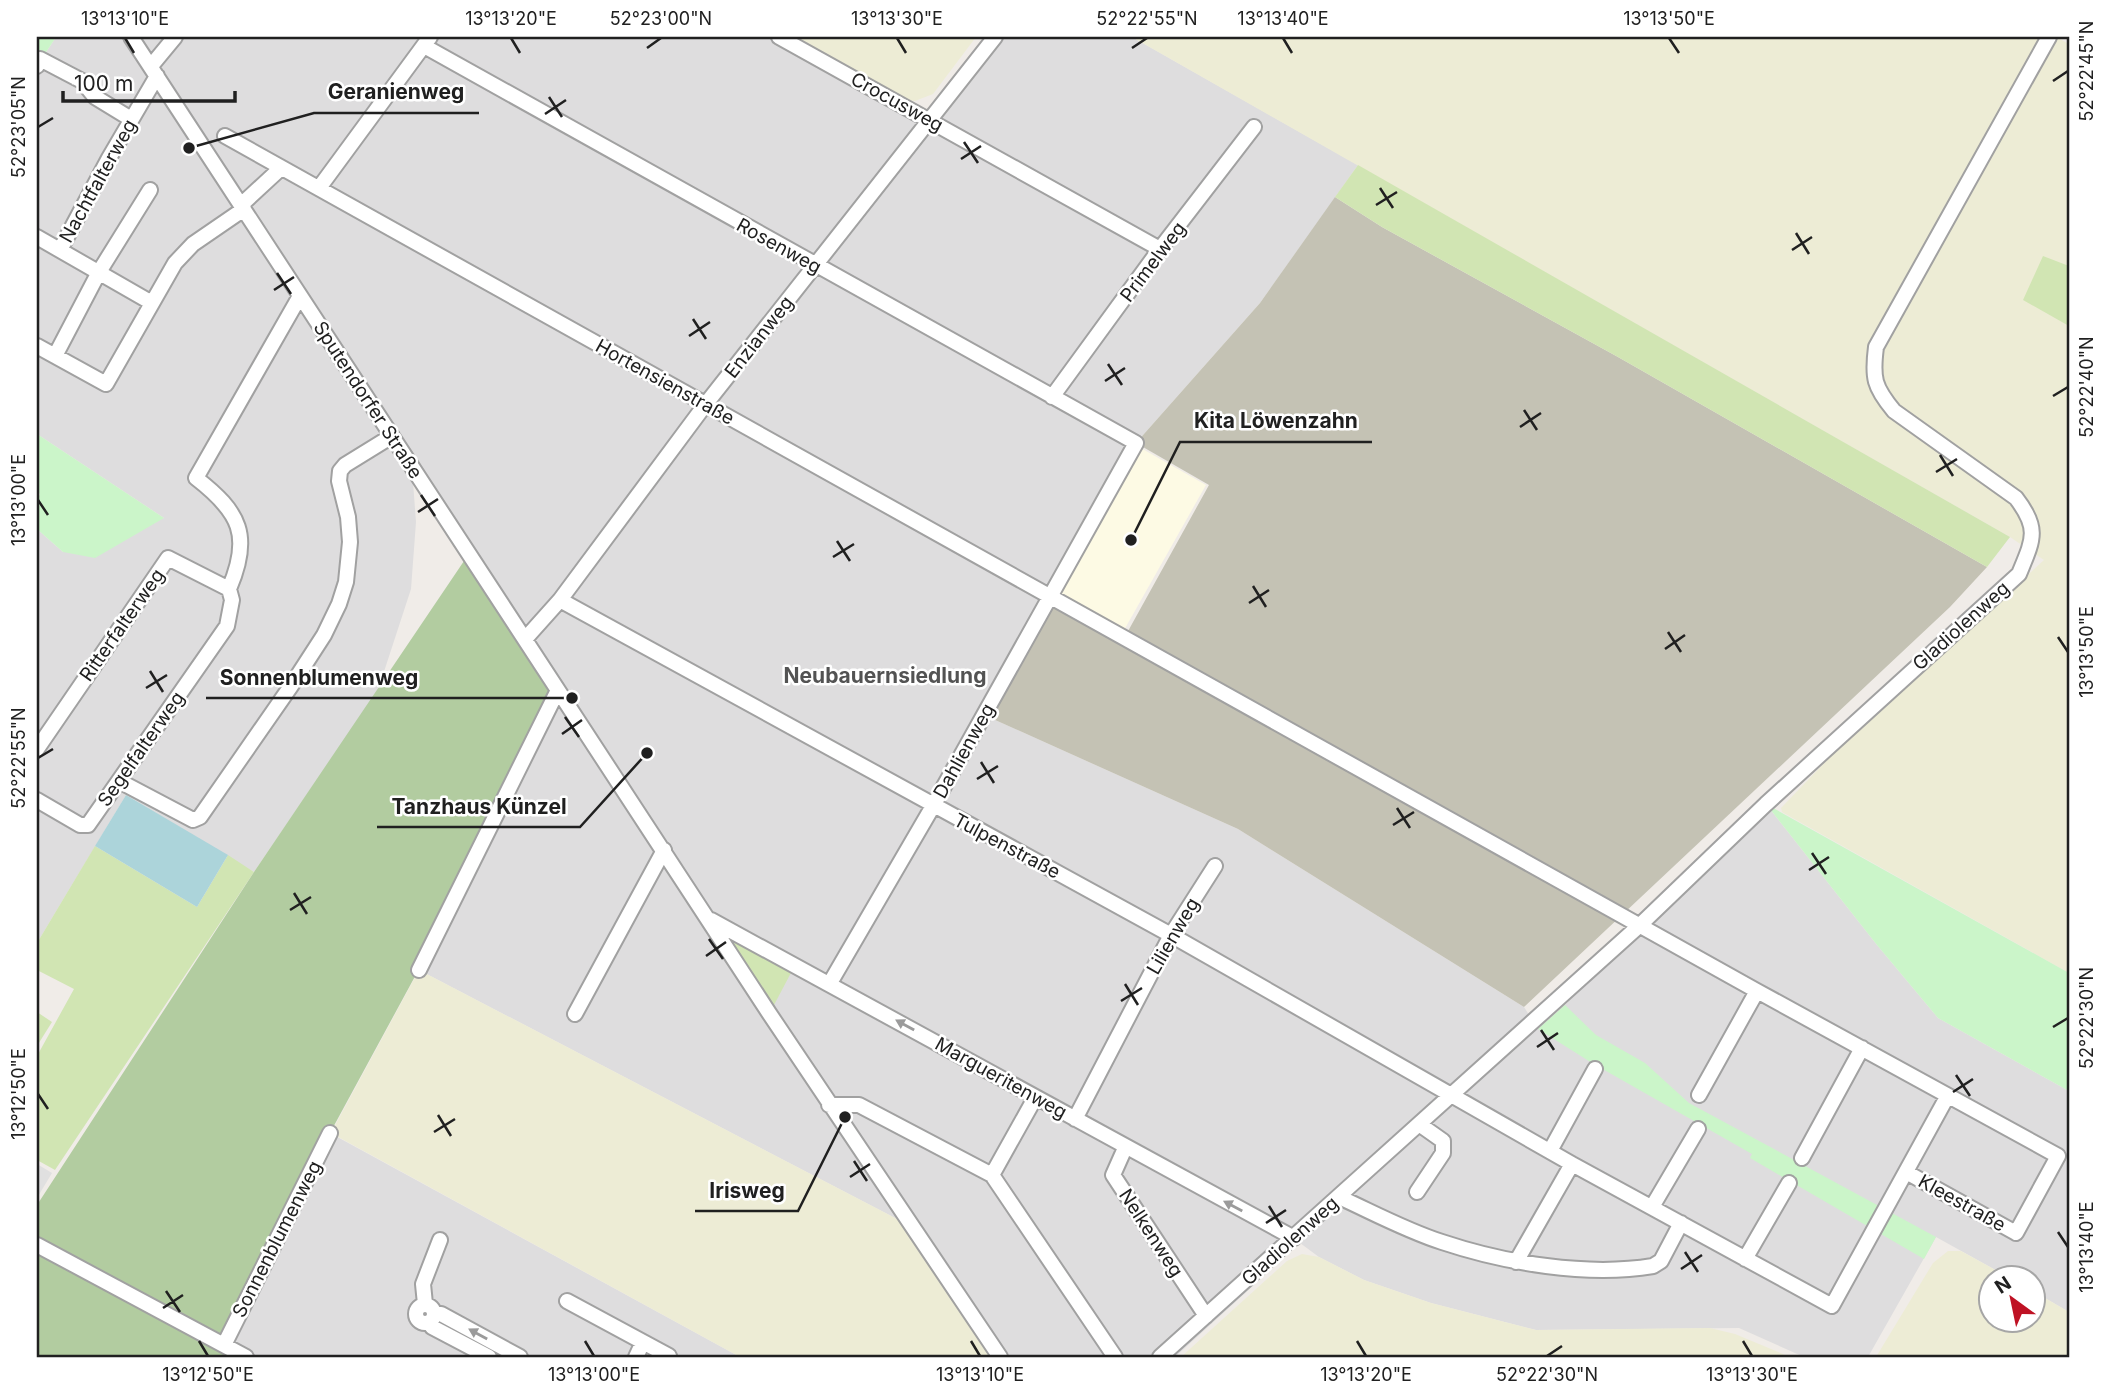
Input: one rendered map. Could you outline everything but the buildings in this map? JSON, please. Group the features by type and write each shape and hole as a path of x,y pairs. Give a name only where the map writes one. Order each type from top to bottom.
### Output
{"street":[{"name":"Sputendorfer Straße","path":"131,37 830,1105 1000,1357"},
{"name":"Nachtfalterweg","path":"60,250 154,71 175,37"},
{"name":"Crocusweg","path":"779,37 1160,250"},
{"name":"Enzianweg","path":"526,638 561,600 705,405 995,37"},
{"name":"Gladiolenweg","path":"1160,1357 1640,925 1766,804 2019,574 2033,542 2030,516 2017,498 1894,411 1879,393 1873,369 1875,346 2049,37"},
{"path":"319,188 427,41"},
{"name":"Rosenweg","path":"427,41 815,266 1136,443"},
{"path":"37,65 40,59 82,81 95,97 131,119"},
{"name":"Primelweg","path":"1052,397 1254,127"},
{"name":"Hortensienstraße","path":"225,136 1947,1097"},
{"path":"37,345 106,384 167,274 183,253 243,207 281,168"},
{"path":"55,356 99,272 150,190"},
{"path":"37,237 152,303"},
{"name":"Segelfalterweg","path":"37,800 80,825 88,825 227,626 232,600 229,589 239,565 241,535 232,512 216,494 196,478 300,296"},
{"path":"119,781 193,820 200,817 291,686 324,635 339,604 346,582 350,542 348,517 339,481 340,471 345,465 392,436"},
{"name":"Dahlienweg","path":"830,983 933,806 1136,443"},
{"name":"Ritterfalterweg","path":"37,749 168,558 229,589"},
{"name":"Tulpenstraße","path":"561,600 1171,935 1572,1164 1832,1306 1906,1172"},
{"path":"419,970 558,690"},
{"path":"575,1014 664,850"},
{"name":"Lilienweg","path":"1075,1119 1171,935 1215,866"},
{"name":"Margueritenweg","path":"709,918 1125,1148 1294,1238"},
{"path":"1699,1095 1757,991"},
{"path":"1802,1158 1862,1048"},
{"path":"1550,1151 1595,1069"},
{"path":"1906,1172 1947,1097"},
{"name":"Kleestraße","path":"1906,1172 2016,1233 2058,1156 1947,1097"},
{"path":"992,1175 1035,1098"},
{"path":"830,1105 859,1105 992,1175 1115,1357"},
{"path":"1417,1192 1443,1153 1443,1141 1419,1124"},
{"path":"1652,1207 1698,1129"},
{"name":"Sonnenblumenweg","path":"224,1346 331,1133"},
{"name":"Nelkenweg","path":"1125,1148 1113,1175 1206,1316"},
{"path":"1516,1262 1572,1164"},
{"path":"1745,1259 1789,1183"},
{"path":"1339,1197 1440,1242 1516,1262 1577,1269 1653,1266 1661,1261 1682,1223"},
{"path":"440,1240 423,1284 432,1327 489,1357"},
{"path":"37,1245 246,1357"},
{"path":"567,1301 669,1356"},
{"path":"429,1313 441,1314 520,1357"},
{"path":"636,1357 643,1342"}],"shaded area":[{"path":"56,37 779,37 928,119 995,37 1132,37 1358,165 1260,303 1136,443 984,715 1238,829 1524,1007 1538,1029 1766,804 1938,1018 2069,1091 2069,1312 2046,1299 2046,1264 1985,1264 1936,1237 1868,1357 1804,1357 1739,1328 1536,1330 1431,1303 1364,1280 1319,1257 1300,1243 1175,1357 1007,1357 912,1215 899,1220 419,970 554,698 567,689 403,444 392,452 413,482 416,522 411,589 378,690 254,872 126,795 37,943 37,529 63,552 164,518 37,434 37,66"},
{"path":"1335,197 1382,227 1618,357 1987,567 1950,607 1524,1007 1238,829 984,715 1047,602 1122,642 1209,485 1136,443 1260,303"},
{"path":"1139,447 1206,485 1123,632 1056,594"},
{"path":"330,1133 740,1357 246,1357 224,1346"},
{"path":"37,1164 52,1173 37,1198"}],"green space":[{"path":"37,37 56,37 37,66"},
{"path":"792,37 976,37 933,94 915,101 904,100"},
{"path":"1132,37 2056,37 2069,44 2069,973 1782,812 1781,808 1834,753 2044,560 2010,537"},
{"path":"1358,165 2010,537 1987,567 1618,357 1382,227 1335,197"},
{"path":"2043,256 2069,266 2069,326 2023,300"},
{"path":"37,434 164,518 95,558 63,552 37,529 37,500 40,494 37,492"},
{"path":"464,561 554,698 419,969 330,1133 224,1345 246,1357 37,1357 37,1205 254,872"},
{"path":"1766,804 2069,973 2069,1091 1938,1018"},
{"path":"95,846 197,907 228,855 254,872 55,1170 37,1160 37,1056 74,989 37,970 37,943"},
{"path":"730,937 793,969 774,1005 730,941"},
{"path":"419,970 899,1220 991,1357 740,1357 331,1133"},
{"path":"1565,1005 1596,1035 1645,1063 1689,1103 1936,1237 1924,1259 1750,1158 1752,1154 1592,1063 1538,1029"},
{"path":"37,1012 52,1022 37,1046"},
{"path":"1948,1251 1961,1251 1985,1264 1976,1264 1976,1334 2046,1334 2046,1299 2069,1312 2069,1357 1876,1357 1933,1263"},
{"path":"1302,1254 1319,1257 1364,1280 1431,1303 1536,1330 1710,1328 1735,1334 1790,1357 1181,1357 1287,1261"}],"water":[{"path":"126,795 228,855 197,907 95,846"}],"place":[{"name":"Geranienweg","path":"189,148"},
{"name":"Kita Löwenzahn","path":"1131,540"},
{"name":"Sonnenblumenweg","path":"572,698"},
{"name":"Tanzhaus Künzel","path":"647,753"},
{"name":"Irisweg","path":"845,1117"}],"district":[{"name":"Neubauernsiedlung","path":"885,675"}]}
